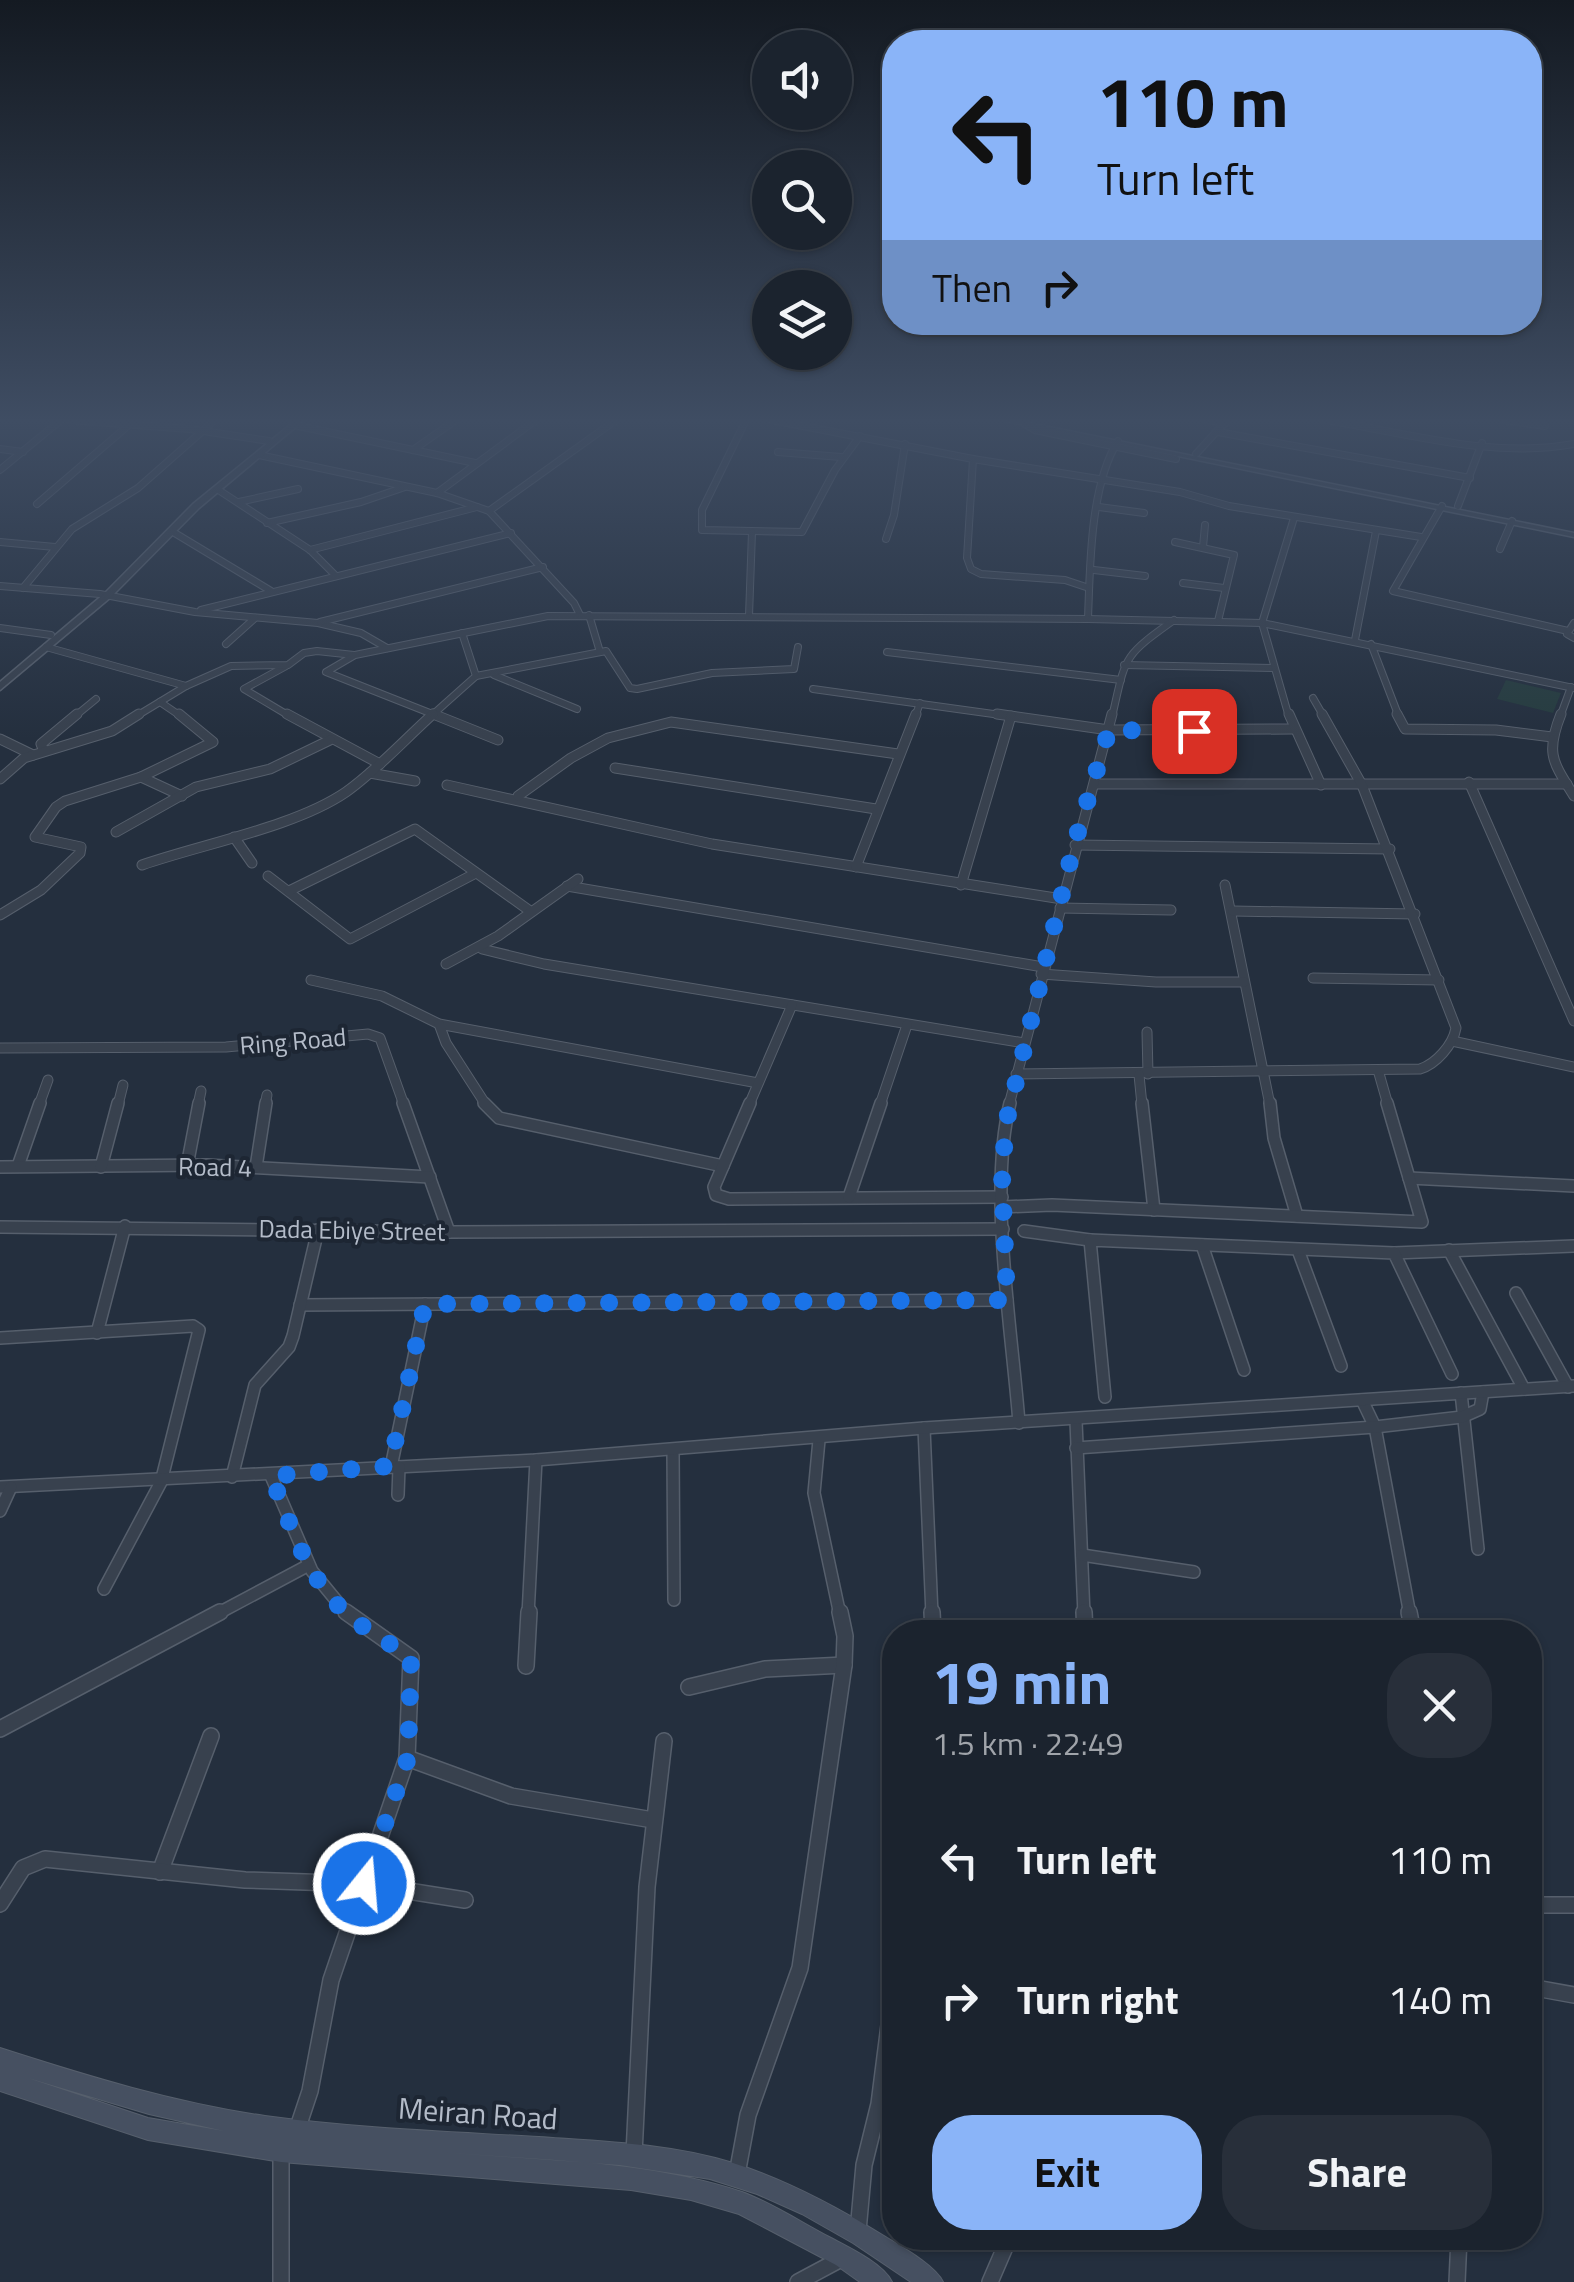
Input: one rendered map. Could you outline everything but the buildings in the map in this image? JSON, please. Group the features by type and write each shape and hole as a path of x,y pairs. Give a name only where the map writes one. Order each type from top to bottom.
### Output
{"main road":[{"name":"Meiran Road","path":"0,2059 97,2089 217,2118 298,2130 634,2154 736,2176 858,2232 882,2248"},
{"name":"Meiran Road","path":"0,2080 148,2129 280,2151 630,2179 691,2189 743,2204 844,2257 880,2282"},
{"name":"Meiran Road","path":"884,2250 931,2282"}],"street":[{"path":"55,547 75,526"},
{"path":"0,678 104,595 170,526"},
{"path":"0,687 179,526"},
{"path":"273,526 310,550 336,576"},
{"path":"310,550 400,526"},
{"path":"505,526 584,615 600,652"},
{"path":"700,526 752,532 802,532 805,526"},
{"path":"886,539 890,526"},
{"path":"969,526 967,558 971,569 981,574 1052,579 1089,588"},
{"path":"1088,619 1098,526"},
{"path":"1203,547 1206,526"},
{"path":"1291,526 1262,623 1294,729 1321,785"},
{"path":"1348,526 1421,536"},
{"path":"1428,526 1393,592 1571,635 1574,623"},
{"path":"1500,550 1510,526"},
{"path":"1538,526 1574,534"},
{"path":"1541,526 1574,534"},
{"path":"1355,640 1376,531"},
{"path":"173,532 271,590"},
{"path":"750,616 752,532"},
{"path":"195,612 512,533"},
{"path":"0,542 55,547"},
{"path":"1175,542 1234,555 1218,621"},
{"path":"23,588 57,552 55,547"},
{"path":"318,622 543,567"},
{"path":"1094,570 1145,576"},
{"path":"1182,583 1224,588"},
{"path":"0,586 104,595 195,612 318,622 361,634 387,648"},
{"path":"380,764 330,740 244,689 311,651 355,655 548,616 1218,621 1262,623 1355,640 1573,688 1552,736 1551,759 1574,796"},
{"path":"226,644 254,618"},
{"path":"1019,1423 1003,1230 1006,1123 1074,845 1096,784 1124,665 1133,649 1174,620"},
{"path":"0,628 51,635"},
{"path":"462,633 476,676"},
{"path":"1371,644 1376,666 1386,678 1406,729 1496,730 1552,736"},
{"path":"46,647 186,686"},
{"path":"142,865 258,831 330,800 370,774 476,676 600,652 609,653 630,688 637,690 712,673 794,669 798,647"},
{"path":"887,652 1121,680"},
{"path":"355,655 326,672 498,740"},
{"path":"0,779 13,765 33,754 112,731 186,686 239,664 288,665"},
{"path":"1124,665 1273,668"},
{"path":"493,675 577,709"},
{"path":"813,689 1109,730 1294,729"},
{"path":"1016,1074 1143,1075 1427,1067 1439,1050 1452,1042 1456,1028 1390,848 1362,785 1313,698"},
{"path":"44,752 41,744 96,699"},
{"path":"0,915 41,890 75,862 82,849 35,837 56,806 141,777 213,742 160,702"},
{"path":"856,868 920,704"},
{"path":"961,885 1011,716"},
{"path":"518,796 580,750 646,724 671,722 898,754"},
{"path":"0,738 33,754"},
{"path":"116,832 218,780 270,769 330,740"},
{"path":"616,768 876,809"},
{"path":"370,774 415,781"},
{"path":"141,777 182,796"},
{"path":"1469,782 1574,1021"},
{"path":"1096,784 1567,784"},
{"path":"447,785 518,796 624,827 1061,904 1171,910"},
{"path":"290,892 415,829 530,911"},
{"path":"234,836 252,863"},
{"path":"1074,845 1390,848"},
{"path":"268,876 350,939 474,874"},
{"path":"446,964 482,949 578,879"},
{"path":"1225,885 1266,1072 1274,1138 1296,1216"},
{"path":"567,886 1042,970 1156,982 1244,982"},
{"path":"1233,910 1416,914"},
{"path":"482,949 544,964 1024,1043"},
{"path":"1313,978 1439,980"},
{"path":"310,980 382,996 439,1024 758,1084"},
{"path":"792,1005 714,1187 721,1199 849,1197 1002,1202 1422,1222 1378,1070"},
{"path":"439,1024 446,1044 491,1113 499,1118 723,1166"},
{"path":"849,1197 907,1025"},
{"path":"1148,1032 1143,1075 1154,1210"},
{"name":"Ring Road","path":"0,1048 226,1047 368,1034 380,1038 449,1232"},
{"path":"1452,1042 1574,1067"},
{"path":"18,1166 48,1080"},
{"path":"100,1166 123,1086"},
{"path":"187,1166 202,1090"},
{"path":"256,1166 266,1094"},
{"name":"Road 4","path":"0,1167 256,1166 430,1177"},
{"path":"1409,1178 1574,1186"},
{"path":"97,1332 125,1226"},
{"name":"Dada Ebiye Street","path":"0,1227 449,1232 1003,1230"},
{"path":"232,1477 254,1385 288,1347 318,1230"},
{"path":"1024,1232 1090,1240 1394,1253 1574,1246"},
{"path":"1090,1240 1105,1397"},
{"path":"1202,1245 1244,1370"},
{"path":"1298,1250 1341,1366"},
{"path":"1450,1250 1524,1389"},
{"path":"1394,1253 1452,1374"},
{"path":"0,1511 6,1487 536,1460 819,1440 924,1428 1571,1386 1516,1293"},
{"path":"300,1305 1007,1300"},
{"path":"398,1495 395,1467 425,1304"},
{"path":"0,1338 193,1326 199,1330 160,1482 138,1532 104,1588"},
{"path":"1462,1392 1478,1549"},
{"path":"1076,1448 1375,1427 1462,1417 1480,1409 1483,1392"},
{"path":"1362,1400 1375,1427 1411,1620"},
{"path":"1076,1421 1084,1620"},
{"path":"924,1428 932,1620"},
{"path":"736,2176 748,2115 800,1968 844,1664 845,1636 814,1493 819,1440"},
{"path":"674,1450 674,1600"},
{"path":"526,1666 536,1460"},
{"path":"271,1476 307,1566 324,1590 355,1621 411,1658 408,1758 332,1980 310,2091 298,2130"},
{"path":"1082,1555 1194,1572"},
{"path":"0,1728 307,1566"},
{"path":"689,1688 726,1673 844,1664"},
{"path":"160,1872 211,1736"},
{"path":"634,2154 653,1820 664,1742"},
{"path":"408,1758 511,1796 653,1820"},
{"path":"0,1904 23,1868 33,1860 45,1858 245,1880 364,1884 466,1900"},
{"path":"1542,1905 1574,1905"},
{"path":"1542,1989 1574,1995"},
{"path":"858,2232 864,2165 882,2080"},
{"path":"280,2151 282,2282"},
{"path":"990,2282 1003,2250"},
{"path":"1457,2282 1458,2250"},
{"path":"798,2282 844,2257"}],"green space":[{"path":"1506,680 1561,693 1553,713 1497,699"}],"route":[{"path":"364,1884 408,1758 411,1658 355,1621 324,1590 307,1566 271,1476 390,1466 425,1304 1007,1300 1002,1207 1006,1123 1074,845 1096,784 1109,730 1194,731"}]}
